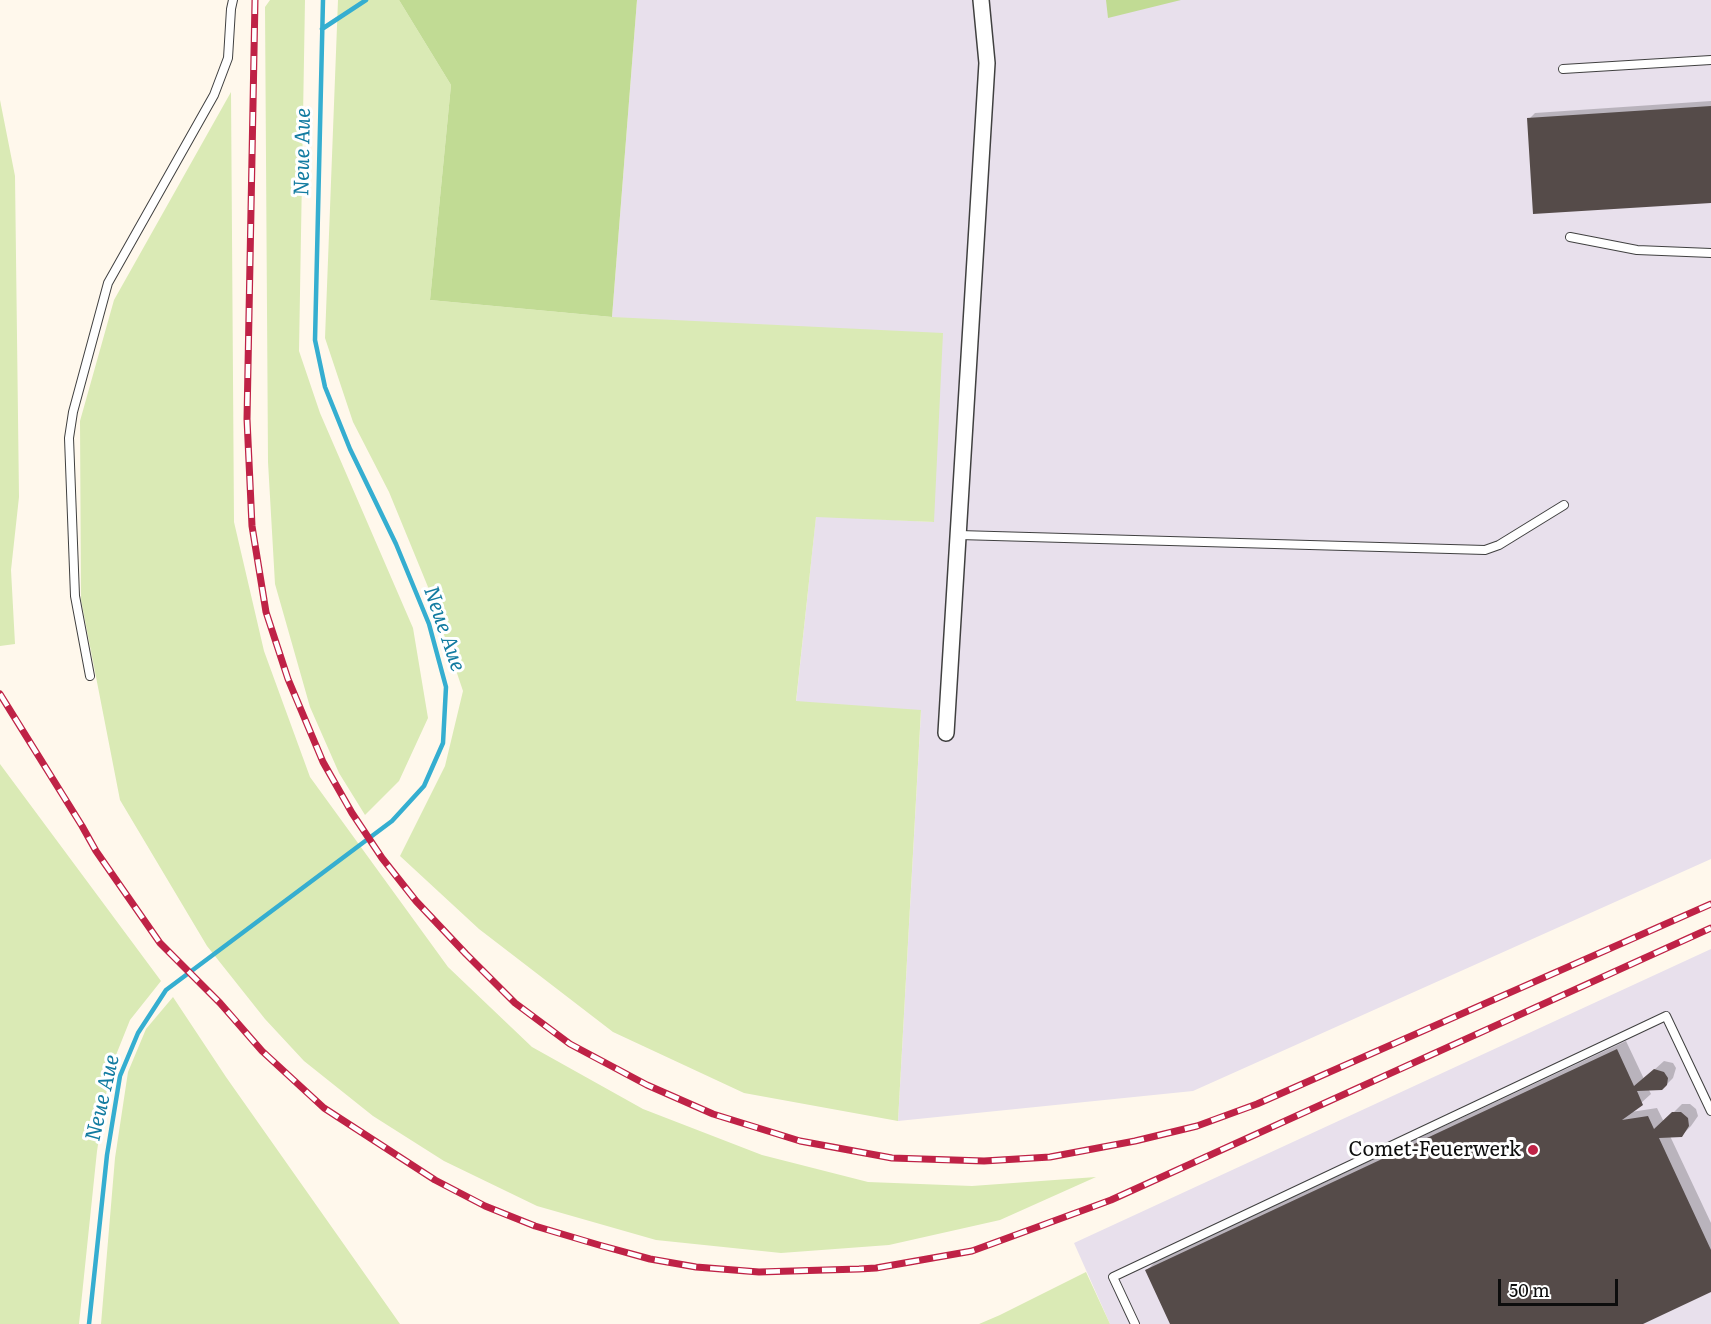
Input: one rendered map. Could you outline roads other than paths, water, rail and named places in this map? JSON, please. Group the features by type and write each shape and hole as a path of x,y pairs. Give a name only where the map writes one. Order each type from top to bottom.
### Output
{"street":[{"path":"946,733 987,63 981,0"}],"lane":[{"path":"90,676 75,596 69,438 73,412 108,283 214,95 228,58 233,0"},
{"path":"1563,69 1711,60"},
{"path":"1570,237 1637,250 1711,253"},
{"path":"959,535 1485,550 1499,545 1564,505"},
{"path":"1135,1324 1113,1277 1666,1016 1711,1111"}],"waterway":[{"name":"Neue Aue","path":"89,1324 107,1155 120,1076 138,1033 166,990 392,821 424,786 443,743 446,687 429,624 396,544 350,449 325,387 315,340 323,0"},
{"path":"322,29 366,0"}],"railway":[{"path":"255,0 247,419 252,526 266,612 288,679 323,762 352,813 382,858 416,901 515,1003 570,1044 647,1085 713,1114 800,1141 892,1158 984,1161 1050,1157 1135,1141 1197,1126 1257,1104 1711,904"},
{"path":"0,694 96,851 160,943 220,1003 262,1051 324,1108 435,1180 485,1206 535,1226 599,1245 650,1259 696,1267 759,1272 859,1269 972,1251 1111,1200 1711,928"}],"place":[{"name":"Comet-Feuerwerk","path":"1533,1150"}]}
